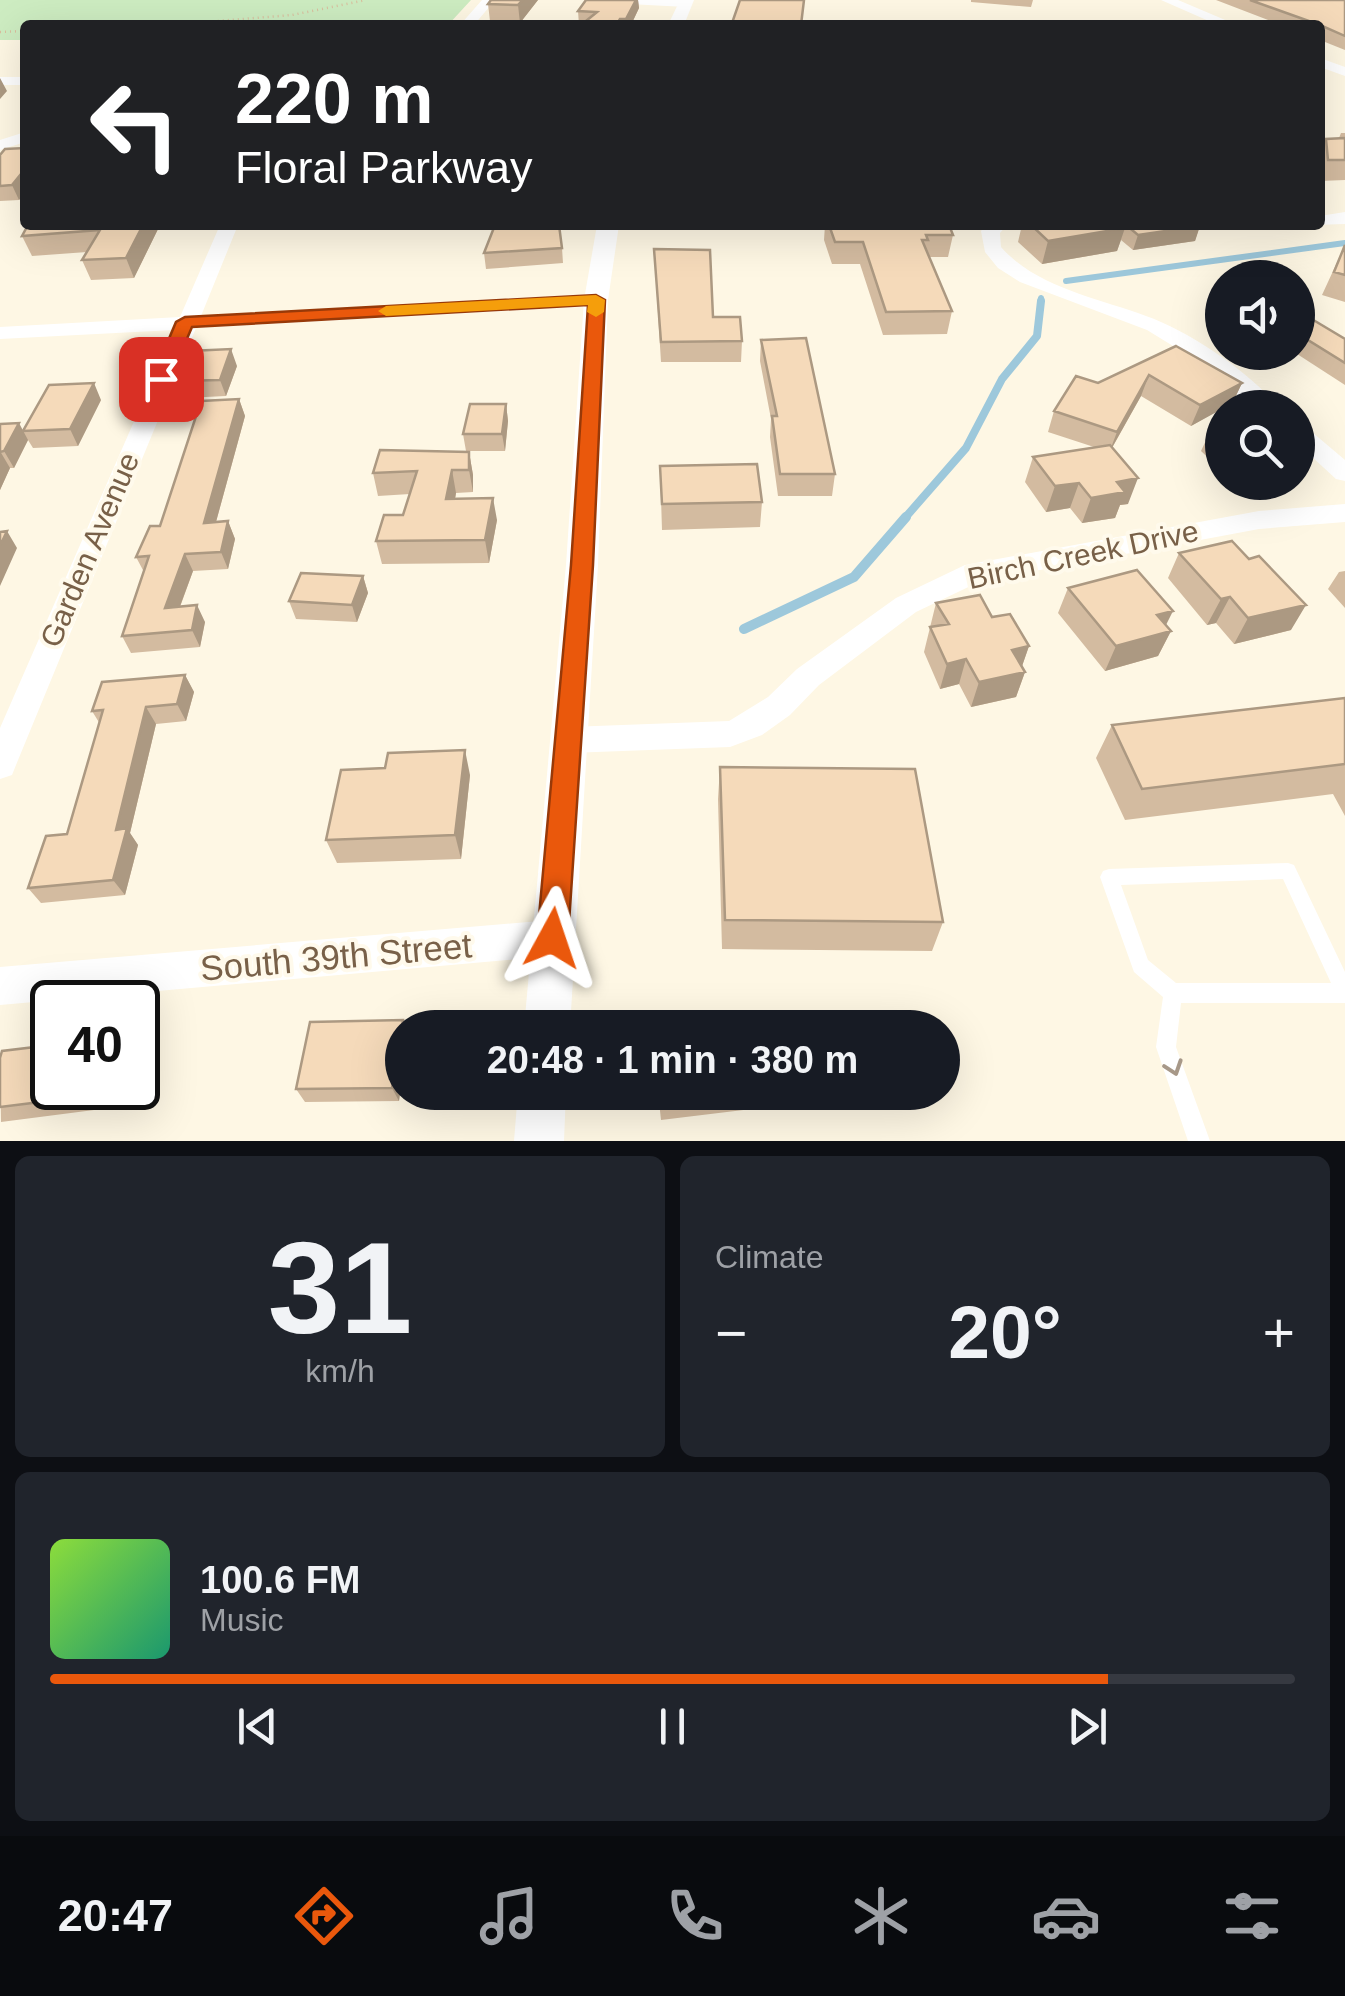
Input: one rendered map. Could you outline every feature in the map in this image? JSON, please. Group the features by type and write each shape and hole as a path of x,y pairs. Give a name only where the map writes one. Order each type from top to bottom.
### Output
{"street":[{"path":"472,20 489,0"},
{"path":"630,0 687,1"},
{"path":"1167,0 1217,20"},
{"name":"Garden Avenue","path":"0,765 227,230"},
{"path":"547,1010 569,740 596,300 607,230"},
{"path":"991,230 991,248 999,260 1024,278 1166,332 1244,390"},
{"path":"0,333 596,300"},
{"path":"1334,451 1345,473"},
{"name":"Birch Creek Drive","path":"569,740 730,734 750,726 906,605 975,572 1260,520 1345,512"},
{"name":"South 39th Street","path":"0,986 552,938"},
{"path":"539,1141 541,1110"}],"lane":[{"path":"1288,871 1345,992 1173,993 1142,966 1109,876 1288,871"},
{"path":"1173,993 1166,1046 1199,1141"}],"path":[{"path":"258,20 309,14 366,0"}],"green space":[{"path":"0,0 471,0 453,20 20,20 20,40 0,40"}],"building":[{"path":"491,0 523,0 518,5 488,4"},
{"path":"586,0 636,0 626,19 587,20 597,12 578,11"},
{"path":"740,0 804,0 802,20 733,20"},
{"path":"1250,0 1345,0 1345,36 1325,27 1325,20 1306,20"},
{"path":"1345,138 1345,160 1328,160 1326,139"},
{"path":"20,148 20,175 12,185 0,186 0,155 5,149"},
{"path":"25,230 100,230 22,236"},
{"path":"100,230 140,230 126,258 82,260"},
{"path":"493,230 560,230 562,248 484,253"},
{"path":"831,230 951,230 953,235 926,235 928,240 922,240 952,311 886,312 863,242 835,242"},
{"path":"1036,230 1113,230 1048,241"},
{"path":"1132,230 1172,230 1138,235"},
{"path":"1345,245 1345,275 1334,272"},
{"path":"654,249 710,250 713,317 740,317 742,341 661,342"},
{"path":"1315,321 1345,339 1345,363 1315,344"},
{"path":"806,338 835,474 780,474 772,416 777,416 761,340"},
{"path":"1176,346 1205,362 1205,370 1219,370 1242,383 1229,390 1205,390 1205,402 1200,405 1149,375 1117,432 1054,411 1076,376 1098,383"},
{"path":"231,349 220,380 178,381 190,351"},
{"path":"94,383 70,429 23,431 49,385"},
{"path":"239,399 204,523 228,521 221,552 185,554 165,608 197,605 192,630 122,636 149,556 136,557 150,526 160,526 201,401"},
{"path":"470,404 506,404 502,434 463,434"},
{"path":"19,423 4,451 0,452 0,424"},
{"path":"1110,445 1138,478 1117,482 1125,492 1091,498 1079,483 1055,486 1033,457"},
{"path":"380,450 469,452 469,470 452,470 446,499 493,498 485,540 376,541 384,515 403,515 417,471 373,473"},
{"path":"757,464 762,502 662,504 660,466"},
{"path":"1232,541 1249,559 1259,556 1306,605 1248,618 1230,597 1221,599 1179,553"},
{"path":"1137,570 1173,611 1157,615 1171,631 1116,646 1068,588"},
{"path":"301,573 363,576 352,605 289,601"},
{"path":"980,595 992,617 1010,614 1029,646 1012,650 1025,672 979,682 966,659 947,664 930,627 949,624 936,603"},
{"path":"185,675 177,704 146,707 116,830 127,828 113,880 28,888 46,836 67,834 103,710 92,711 102,682"},
{"path":"1345,698 1345,764 1142,789 1112,725"},
{"path":"465,750 455,835 326,840 341,770 385,768 388,753"},
{"path":"720,767 915,769 943,922 725,920"},
{"path":"385,1020 385,1088 296,1089 310,1022"},
{"path":"30,1048 30,1103 0,1107 2,1051"}],"waterway":[{"path":"1066,281 1345,243"},
{"path":"1040,304 1041,298"},
{"path":"904,519 966,448 1002,379 1037,336 1041,301"},
{"path":"744,629 854,577 906,517"}],"slow traffic":[{"path":"386,311 596,300 596,312"}],"route":[{"path":"161,379 185,322 596,300 582,565 552,938"}]}
